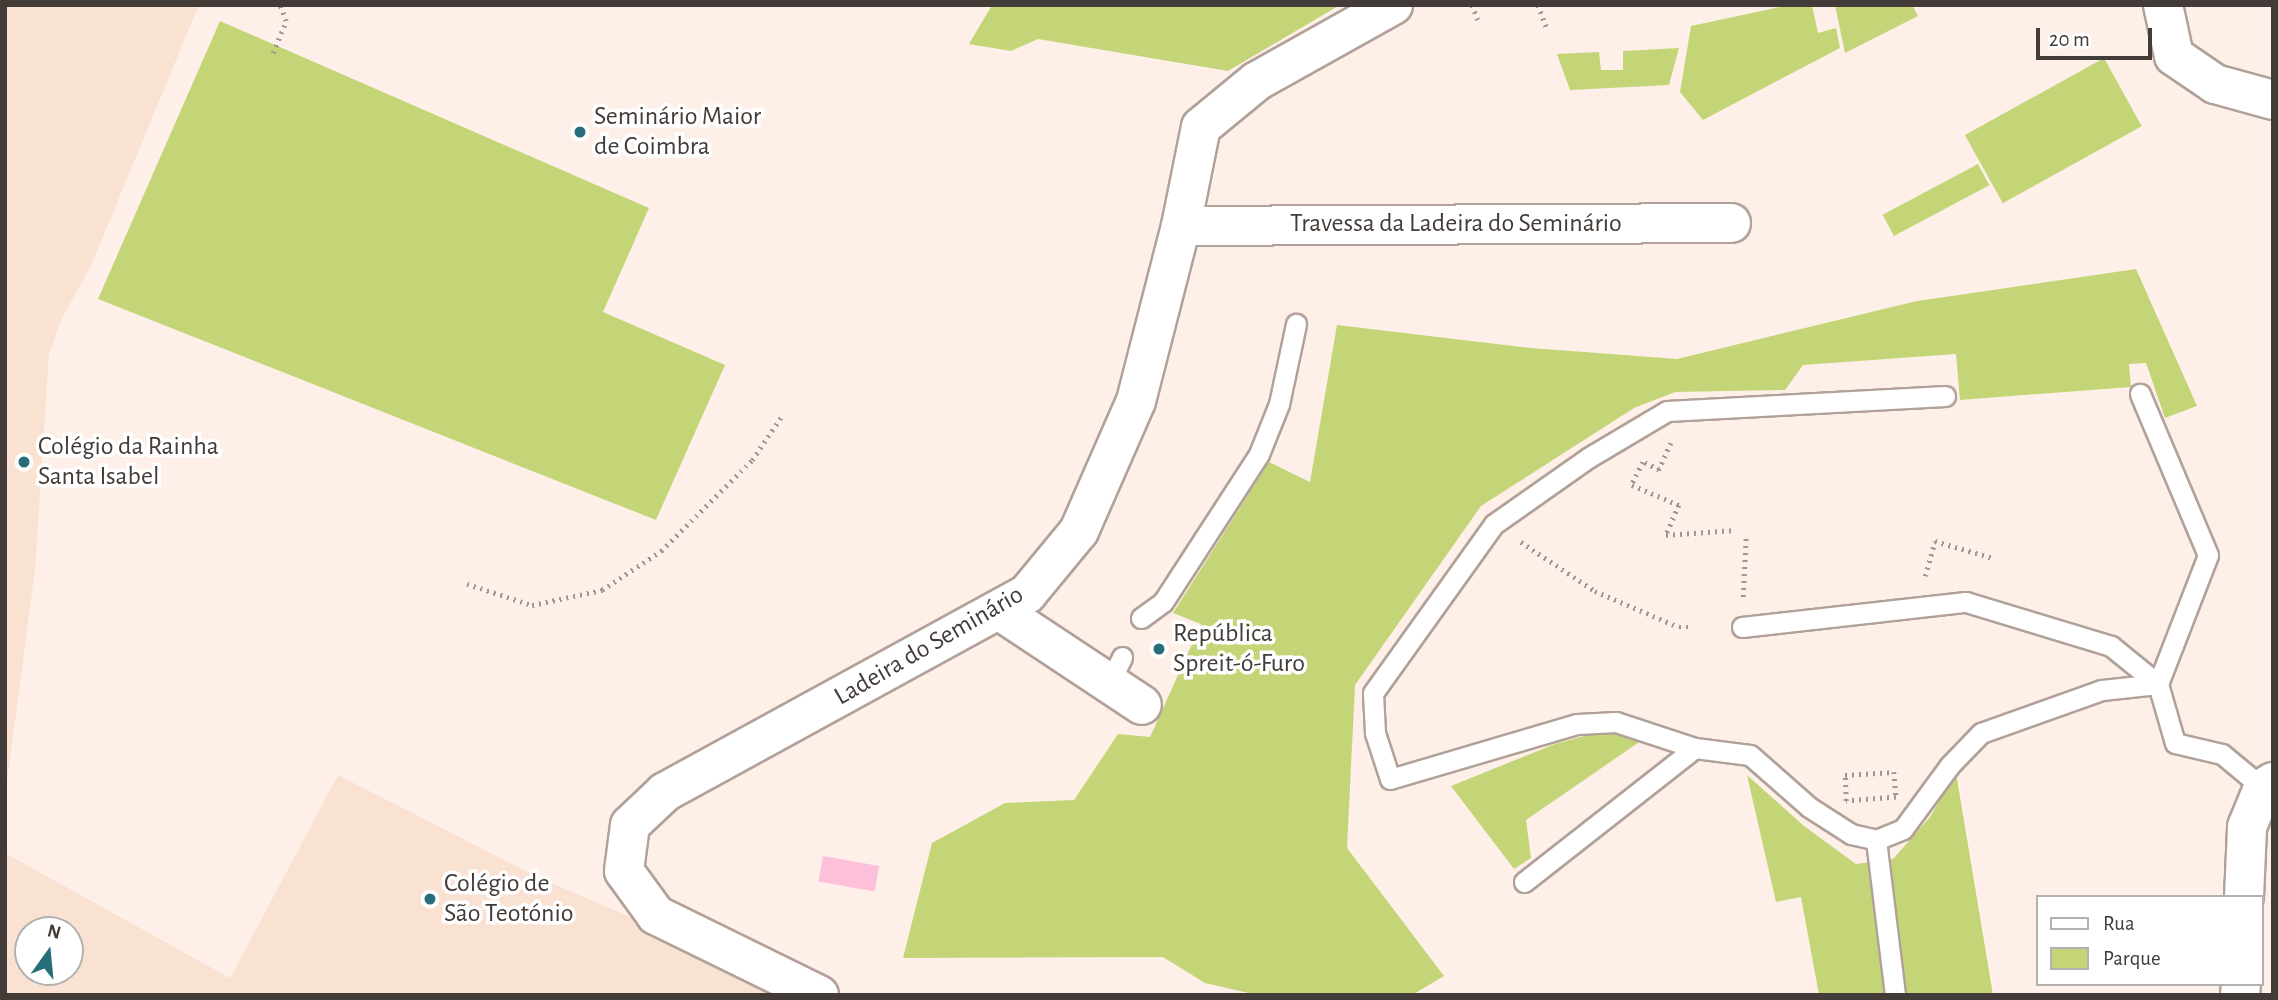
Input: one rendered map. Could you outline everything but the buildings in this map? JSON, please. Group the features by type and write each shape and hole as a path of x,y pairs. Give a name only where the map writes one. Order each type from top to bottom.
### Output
{"street":[{"name":"Ladeira do Seminário","path":"819,995 656,915 624,871 630,825 665,792 1027,594 1084,520 1136,401 1181,226 1201,127 1257,82 1393,5"},
{"path":"2164,5 2174,56 2215,84 2273,100"},
{"name":"Travessa da Ladeira do Seminário","path":"1181,226 1731,223"},
{"path":"1000,611 1116,671 1142,705"},
{"path":"2244,895 2247,827 2268,785"}],"lane":[{"path":"1141,618 1163,602 1259,454 1279,404 1296,324"},
{"path":"2140,394 2207,555 2158,684"},
{"path":"1945,396 1667,411 1588,458 1494,524 1373,693 1375,733 1390,779 1577,724 1616,722 1695,748 1749,755 1808,807 1851,834 1876,841 1903,829 1950,765 1981,733 2102,690 2158,684"},
{"path":"1742,627 1966,602 2111,646 2158,684 2175,743 2222,754 2268,785"},
{"path":"1524,882 1695,748"},
{"path":"1876,841 1895,995"}],"path":[{"path":"273,53 286,21 280,5"},
{"path":"1472,5 1478,20"},
{"path":"1538,5 1547,29"},
{"path":"467,584 533,605 602,590 661,551 752,460 781,417"},
{"path":"1632,485 1679,505 1666,535 1735,530"},
{"path":"1742,627 1746,536"},
{"path":"1514,537 1595,591 1679,627 1691,627"},
{"path":"1916,607 1935,541 1993,558"},
{"path":"1894,772 1895,782 1896,797 1846,801 1845,775 1894,772"}],"shaded area":[{"name":"Colégio da Rainha Santa Isabel","path":"5,5 199,5 90,268 62,318 49,354 35,570 5,797"},
{"name":"Colégio de São Teotónio","path":"338,775 540,878 637,920 776,995 5,995 5,853 230,978"},
{"path":"823,856 879,866 875,892 818,882"}],"green space":[{"path":"992,5 1340,5 1228,71 1038,39 1011,51 969,44"},
{"path":"1790,5 1812,5 1818,33 1836,28 1840,48 1703,120 1680,92 1691,26"},
{"path":"1835,5 1912,5 1918,16 1845,53"},
{"path":"220,21 649,208 603,312 725,365 656,520 98,299"},
{"path":"1679,48 1669,85 1570,90 1557,54 1599,52 1601,70 1623,70 1623,51"},
{"path":"2104,58 2142,126 2003,203 1965,135"},
{"path":"1978,164 1989,185 1894,236 1883,215"},
{"path":"2136,269 2197,406 2165,418 2146,363 2129,364 2131,387 1960,400 1956,354 1803,365 1785,390 1675,392 1634,408 1481,506 1355,685 1347,848 1444,976 1412,995 1257,995 1205,983 1163,957 903,958 932,843 1005,803 1074,800 1118,734 1150,737 1201,624 1173,613 1269,462 1310,482 1337,325 1531,348 1677,359 1917,301"},
{"path":"1613,728 1648,736 1526,820 1531,858 1514,869 1451,786 1555,744"},
{"path":"1956,773 1993,995 1819,995 1801,897 1776,902 1747,775 1804,826 1856,864 1893,859 1930,817"}],"place":[{"name":"Seminário Maior de Coimbra","path":"580,132"},
{"name":"Colégio da Rainha Santa Isabel","path":"24,462"},
{"name":"República Spreit-ó-Furo","path":"1159,649"},
{"name":"Colégio de São Teotónio","path":"430,899"}]}
